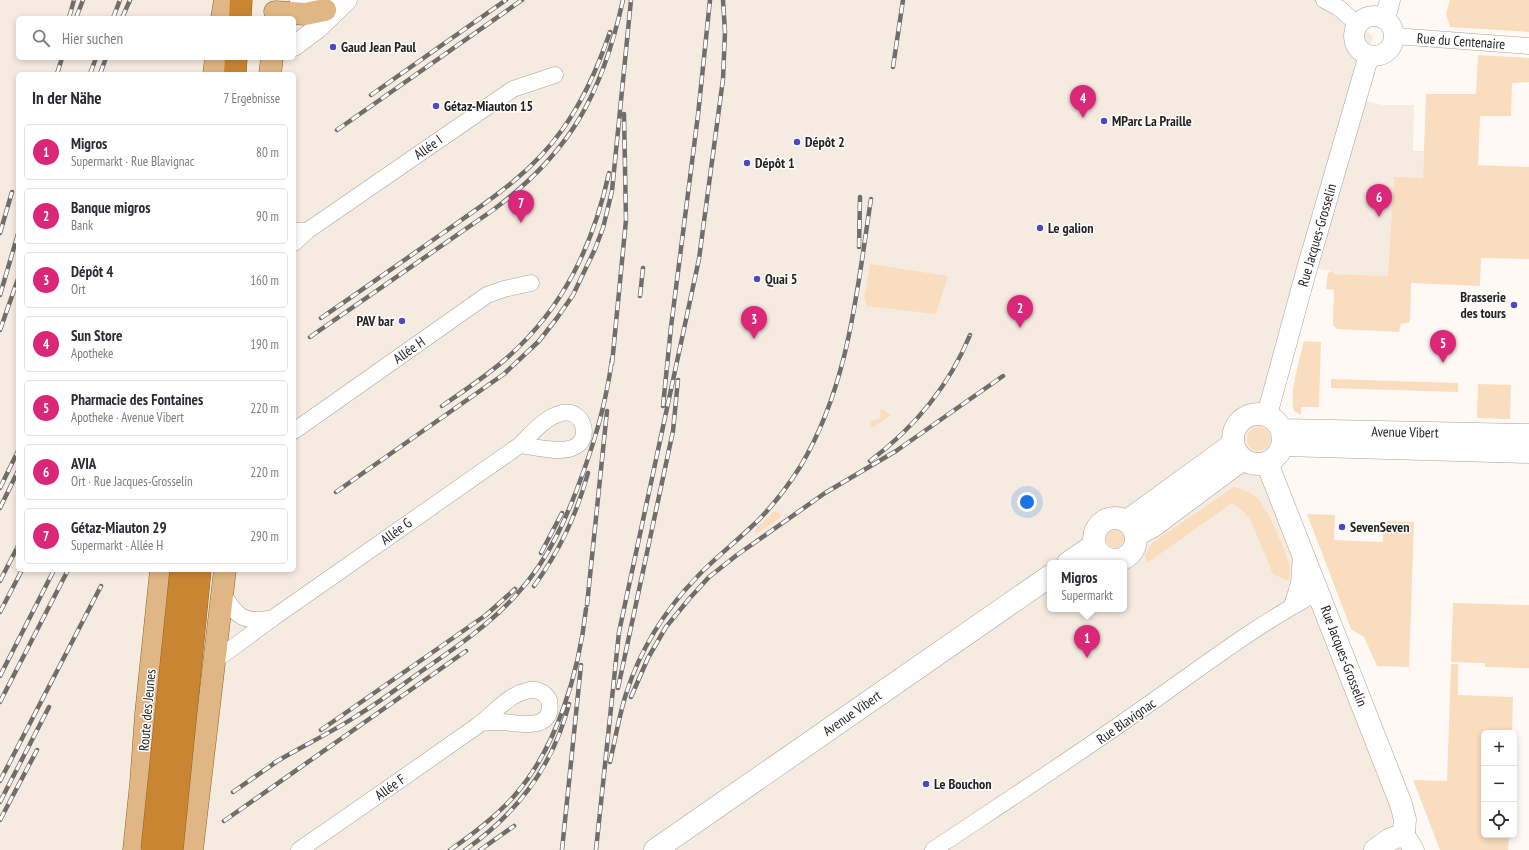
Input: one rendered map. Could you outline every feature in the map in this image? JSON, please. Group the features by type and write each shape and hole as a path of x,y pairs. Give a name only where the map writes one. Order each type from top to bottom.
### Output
{"highway":[{"path":"240,16 241,0"},
{"path":"252,16 254,0"},
{"path":"235,72 236,60"},
{"path":"247,72 249,60"},
{"path":"152,850 181,572"},
{"path":"172,850 200,572"}],"main road":[{"path":"220,0 221,16"},
{"path":"221,16 225,0"},
{"path":"274,7 304,14 338,5"},
{"path":"214,72 216,60"},
{"path":"271,72 272,60"},
{"path":"1254,414 1277,430 1275,457 1267,463 1255,464 1238,452 1234,430 1242,420 1254,414"},
{"name":"Avenue Vibert","path":"1277,430 1529,435"},
{"name":"Avenue Vibert","path":"1277,430 1529,452"},
{"path":"1097,555 1094,534 1095,529 1101,522 1114,517 1131,528 1153,526 1238,452"},
{"name":"Rue Jacques-Grosselin","path":"1267,463 1398,796 1405,819 1409,842"},
{"path":"1079,560 1097,555 1114,560 1126,557 1134,547 1131,528"},
{"name":"Route des Jeunes","path":"135,842 146,714 161,572"},
{"path":"192,850 225,572"},
{"name":"Avenue Vibert","path":"655,850 1047,578"},
{"name":"Avenue Vibert","path":"681,850 1047,594"},
{"path":"146,714 150,748 153,755 163,761 175,762 188,758 194,753 200,744 208,714"},
{"path":"135,842 152,823 162,822 179,829 192,850"},
{"path":"1375,850 1389,840 1409,842"}],"street":[{"path":"300,0 308,5 338,5"},
{"path":"1324,0 1338,8 1357,24"},
{"path":"296,44 318,28 338,5"},
{"path":"1388,9 1394,36 1389,49 1383,54 1376,56 1362,52 1354,42 1354,31 1357,24 1362,19 1370,16 1377,16 1388,9"},
{"name":"Rue du Centenaire","path":"1394,36 1529,46"},
{"name":"Rue Jacques-Grosselin","path":"1277,430 1308,265 1369,55"},
{"path":"273,72 282,60"},
{"name":"Allée I","path":"301,231 512,89 555,75"},
{"name":"Allée H","path":"296,430 487,295 504,289 531,283"},
{"name":"Allée G","path":"273,618 520,445"},
{"path":"1292,606 1299,583 1301,550"},
{"path":"222,592 233,610 244,618 259,621 273,618"},
{"name":"Rue Blavignac","path":"933,850 1094,743 1206,663 1292,606 1318,592"},
{"path":"213,662 273,618"},
{"name":"Allée F","path":"299,850 481,723"}],"shaded area":[{"path":"0,0 1324,0 1336,5 1373,36 1359,99 1382,105 1414,105 1413,151 1424,151 1423,178 1394,178 1388,276 1332,274 1332,271 1307,267 1259,439 1420,850 0,850"},
{"path":"1450,0 1529,0 1529,32 1450,27 1446,14"},
{"path":"1478,55 1529,58 1529,82 1512,83 1511,116 1480,116 1478,165 1529,167 1529,259 1481,258 1480,286 1411,283 1410,322 1401,324 1399,332 1337,329 1333,325 1334,290 1326,289 1328,273 1333,271 1333,274 1388,276 1394,177 1423,178 1426,94 1476,94"},
{"path":"870,264 948,276 936,314 867,306 864,298"},
{"path":"1304,341 1321,342 1319,407 1301,407 1301,415 1294,411 1293,395"},
{"path":"1331,379 1458,383 1458,392 1331,388"},
{"path":"1478,384 1511,385 1510,419 1477,418"},
{"path":"881,409 891,415 874,427 871,426 870,422 880,418"},
{"path":"1259,427 1264,428 1270,434 1270,444 1264,450 1259,451 1254,450 1248,444 1247,439 1248,434 1254,428"},
{"path":"1234,487 1253,495 1258,499 1267,512 1289,563 1290,576 1288,581 1273,574 1251,521 1245,513 1232,503 1147,563 1145,555 1152,543"},
{"path":"773,512 779,512 781,517 756,534 754,532"},
{"path":"1307,514 1335,515 1334,540 1383,542 1383,521 1414,522 1409,667 1377,666 1364,637 1351,629"},
{"path":"1115,530 1121,533 1124,539 1121,545 1115,548 1109,545 1106,539 1109,533"},
{"path":"1453,603 1529,605 1529,668 1485,667 1485,663 1451,662"},
{"path":"1451,664 1458,664 1458,695 1513,697 1512,730 1481,730 1481,838 1509,838 1508,850 1440,850 1413,780 1447,781"}],"railway":[{"path":"70,16 74,0"},
{"path":"77,16 83,0"},
{"path":"114,16 120,0"},
{"path":"123,16 130,0"},
{"path":"371,95 506,0"},
{"path":"337,130 522,0"},
{"path":"310,337 493,210 520,188 543,166 563,143 593,92 605,64 615,34 623,0"},
{"path":"336,492 504,374 539,341 573,295 595,249 603,228 612,191 631,0"},
{"path":"663,406 671,327 698,115 710,0"},
{"path":"596,850 619,632 699,259 723,79 725,32 723,0"},
{"path":"893,67 903,0"},
{"path":"321,318 492,198 537,160 550,146 570,119 584,95 601,58 610,32"},
{"path":"58,72 61,60"},
{"path":"91,72 95,60"},
{"path":"101,72 105,60"},
{"path":"612,364 626,220 624,114"},
{"path":"442,406 500,364 528,338 545,317 574,273 585,250 602,200 609,173"},
{"path":"0,233 12,192"},
{"path":"859,247 860,197"},
{"path":"610,762 626,694 638,662 655,631 674,603 697,577 756,522 777,500 800,467 817,436 830,404 849,337 871,199"},
{"path":"0,295 16,241"},
{"path":"640,296 643,268"},
{"path":"0,330 16,285"},
{"path":"870,461 901,435 929,405 952,372 970,335"},
{"path":"274,763 367,710 450,651 496,615 529,580 557,535 578,487 601,415 612,359"},
{"path":"631,697 648,658 666,627 709,577 737,555 825,493 896,451 1003,376"},
{"path":"618,688 673,431 678,380"},
{"path":"587,605 607,411"},
{"path":"0,488 16,455"},
{"path":"534,586 552,559 566,532 578,504 588,473"},
{"path":"0,508 16,475"},
{"path":"541,553 562,513"},
{"path":"0,581 16,550"},
{"path":"0,612 21,572"},
{"path":"0,676 53,572"},
{"path":"0,702 67,572"},
{"path":"0,781 101,586"},
{"path":"321,730 486,615 515,589"},
{"path":"450,850 484,825 508,803 530,776 543,755 564,708 572,683 583,633 586,609"},
{"path":"224,821 466,651"},
{"path":"562,850 581,665"},
{"path":"465,850 484,836 501,820 517,804 531,786 543,768 553,748 562,727 569,704"},
{"path":"0,802 49,707"},
{"path":"0,820 37,750"},
{"path":"233,792 279,760"},
{"path":"480,850 514,826"}],"place":[{"name":"Gaud Jean Paul","path":"333,47"},
{"name":"Gétaz-Miauton 15","path":"436,106"},
{"name":"Sun Store","path":"1083,118"},
{"name":"MParc La Praille","path":"1104,121"},
{"name":"Dépôt 2","path":"797,142"},
{"name":"Dépôt 1","path":"747,163"},
{"name":"AVIA","path":"1379,217"},
{"name":"Gétaz-Miauton 29","path":"521,223"},
{"name":"Le galion","path":"1040,228"},
{"name":"Quai 5","path":"757,279"},
{"name":"Brasserie des tours","path":"1514,305"},
{"name":"PAV bar","path":"402,321"},
{"name":"Banque migros","path":"1020,328"},
{"name":"Dépôt 4","path":"754,339"},
{"name":"Pharmacie des Fontaines","path":"1443,363"},
{"name":"SevenSeven","path":"1342,527"},
{"name":"Migros","path":"1087,658"},
{"name":"Le Bouchon","path":"926,784"}]}
